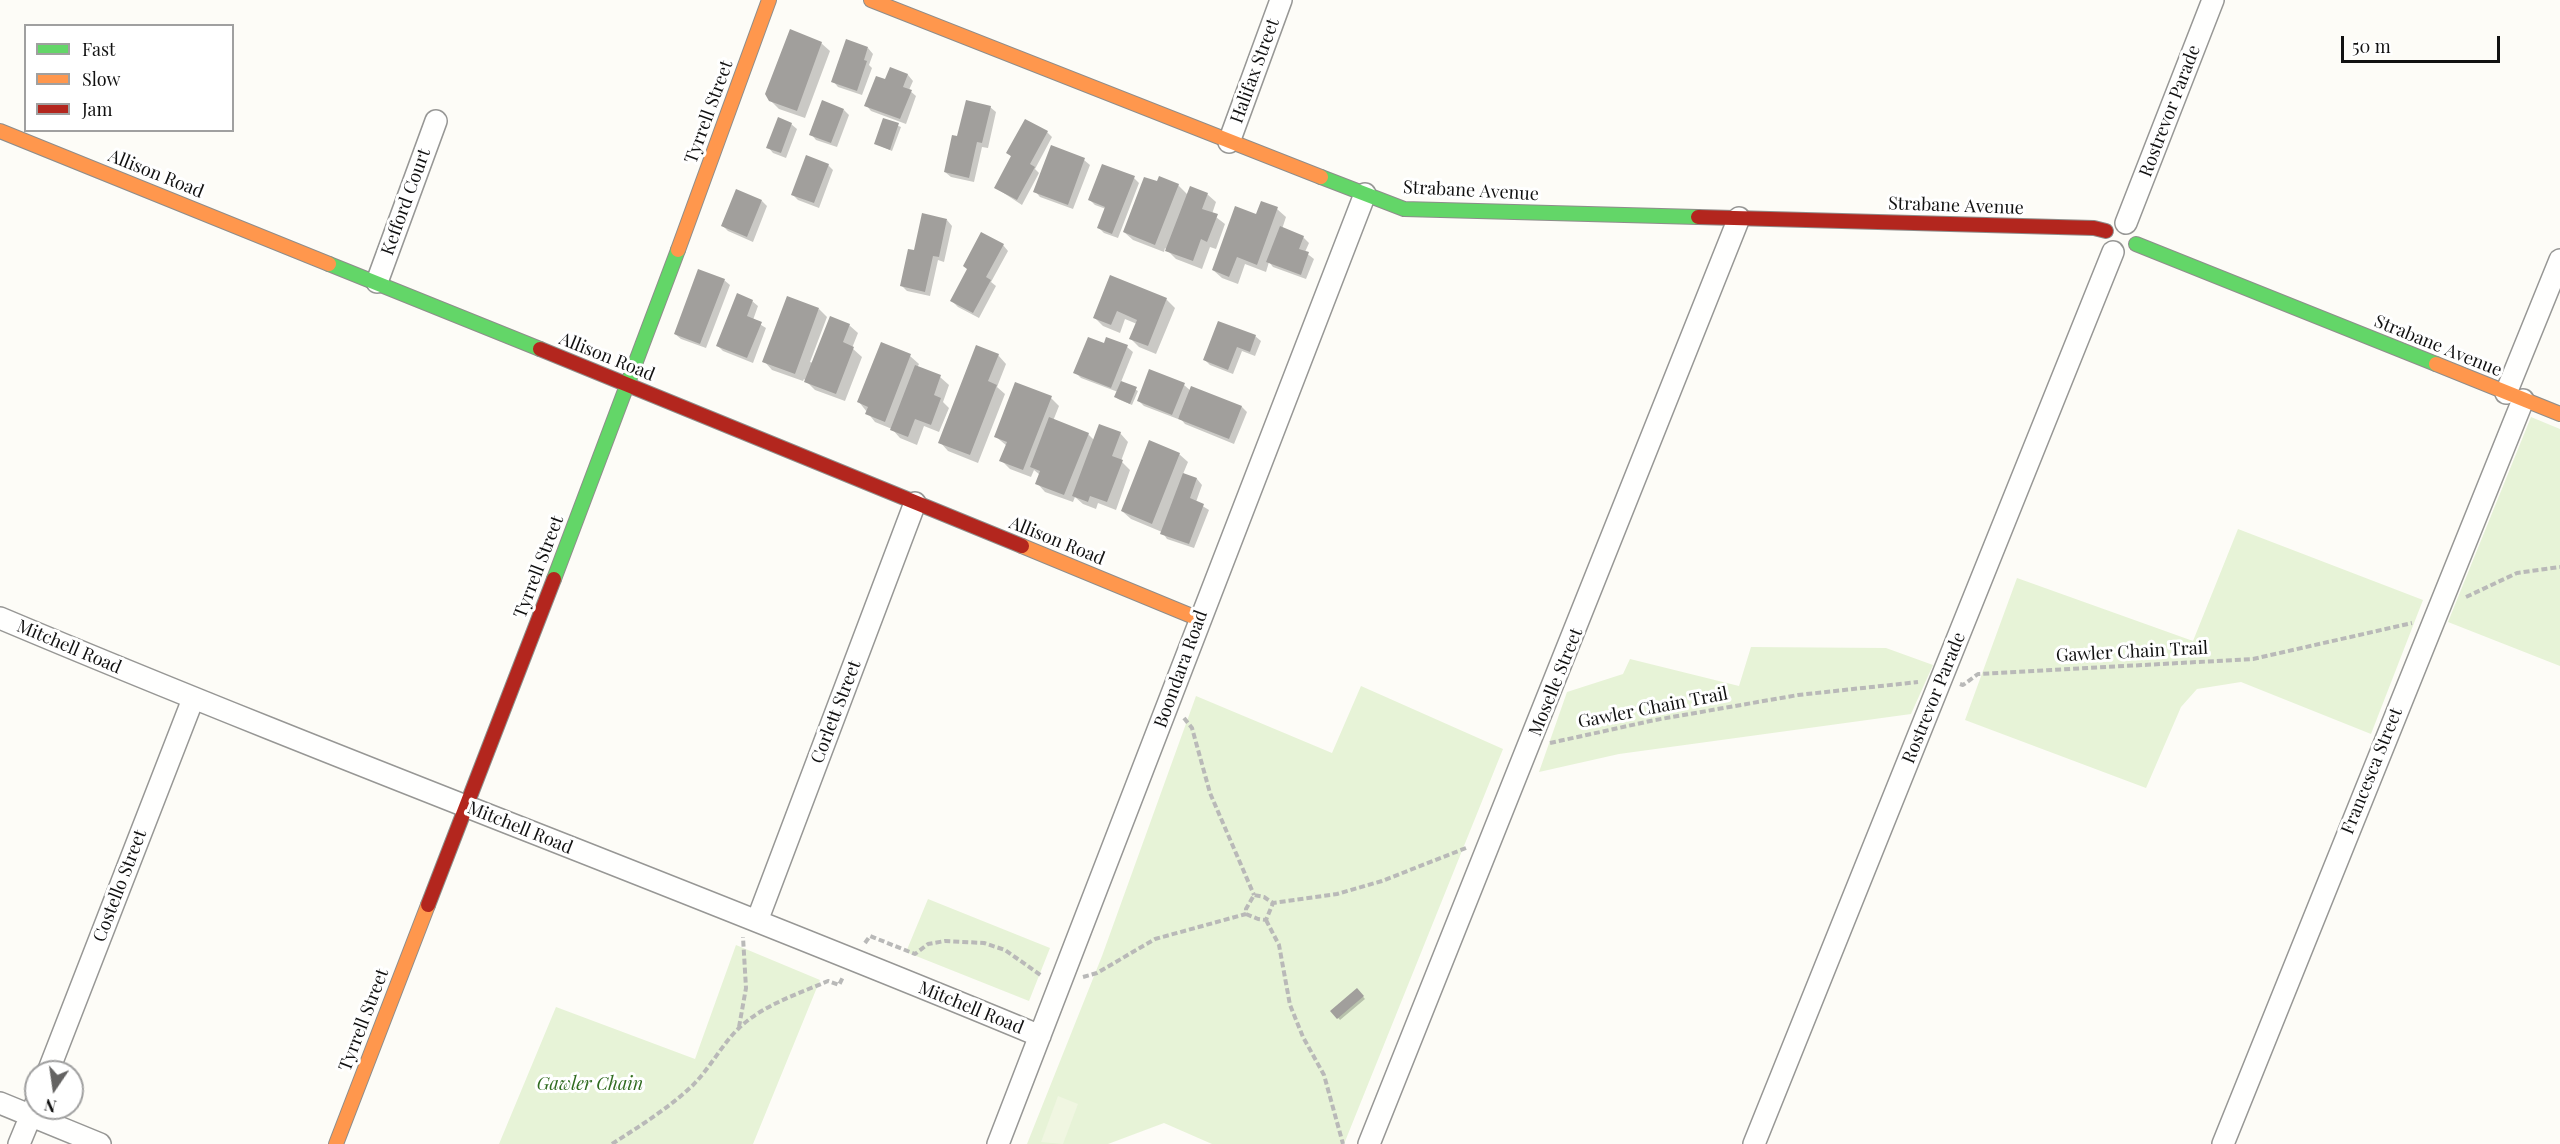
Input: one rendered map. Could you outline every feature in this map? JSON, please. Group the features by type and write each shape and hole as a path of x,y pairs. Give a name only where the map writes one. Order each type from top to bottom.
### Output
{"street":[{"name":"Tyrrell Street","path":"336,1144 629,385 769,0"},
{"name":"Strabane Avenue","path":"871,0 1404,209 2082,228 2106,231"},
{"name":"Halifax Street","path":"1229,142 1281,0"},
{"name":"Rostrevor Parade","path":"2126,223 2213,0"},
{"name":"Kefford Court","path":"377,282 436,121"},
{"name":"Allison Road","path":"0,131 377,282 1199,619"},
{"name":"Boondara Road","path":"998,1144 1365,194"},
{"name":"Moselle Street","path":"1369,1144 1739,218"},
{"path":"2115,223 2126,223 2136,231 2136,244 2126,253 2113,252 2106,243 2106,231 2115,223"},
{"name":"Strabane Avenue","path":"2136,244 2560,414"},
{"name":"Rostrevor Parade","path":"1754,1144 2113,252"},
{"name":"Francesca Street","path":"2223,1144 2433,619 2515,396 2560,260"},
{"name":"Corlett Street","path":"750,918 915,503"},
{"name":"Mitchell Road","path":"0,618 193,699 750,918 1040,1036"},
{"name":"Costello Street","path":"53,1060 193,699"},
{"path":"0,1103 24,1107"},
{"path":"19,1144 29,1120"},
{"path":"54,1120 100,1144"}],"path":[{"path":"2465,598 2517,573 2560,567"},
{"name":"Gawler Chain Trail","path":"1529,748 1655,720 1798,695 1909,684 1943,677 1963,685 1978,674 2253,659 2433,619"},
{"path":"1170,701 1192,728 1210,793 1254,895"},
{"path":"1254,895 1264,897 1273,903 1337,894 1382,881 1469,847"},
{"path":"1246,914 1246,909 1254,895"},
{"path":"1273,903 1266,920 1279,945 1290,1005 1303,1038 1324,1075 1343,1144"},
{"path":"612,1144 658,1114 692,1085 739,1028 773,1005 828,981 839,985 852,960 870,936 915,954 928,944 945,941 984,943 1005,950 1039,975 1062,983 1097,973 1134,949 1155,939 1246,914 1258,920 1266,920"},
{"path":"739,1028 746,988 750,918"}],"green space":[{"path":"2531,417 2560,429 2560,666 2448,622"},
{"path":"2238,529 2423,600 2371,734 2241,682 2197,689 2181,707 2146,788 1965,720 2017,578 2193,641"},
{"path":"1751,647 1886,648 1933,665 1911,714 1619,754 1539,772 1567,692 1623,674 1630,659 1739,686"},
{"path":"1361,686 1503,749 1344,1144 1212,1144 1164,1123 1108,1144 1027,1144 1102,956 1196,696 1332,753"},
{"path":"928,899 1050,948 1029,1001 906,952"},
{"name":"Gawler Chain","path":"736,945 820,980 753,1144 499,1144 556,1007 695,1059"},
{"path":"1058,1096 1078,1104 1063,1144 1041,1142"}],"building":[{"path":"790,29 822,42 797,111 769,101 765,94"},
{"path":"846,39 868,47 864,60 867,61 857,91 831,82"},
{"path":"890,67 908,74 903,87 912,90 900,119 864,106 876,76 885,79"},
{"path":"822,100 844,109 831,143 809,135"},
{"path":"966,100 991,106 982,143 977,142 969,178 944,172 952,135 957,136"},
{"path":"778,117 792,123 781,153 766,148"},
{"path":"883,118 899,123 890,150 874,144"},
{"path":"1025,119 1048,131 1030,164 1035,167 1017,200 994,188 1011,156 1006,153"},
{"path":"1051,145 1085,158 1068,205 1033,192"},
{"path":"806,155 829,164 814,203 791,195"},
{"path":"1102,164 1135,176 1112,234 1097,228 1105,207 1088,200"},
{"path":"1159,176 1179,184 1155,245 1123,232 1144,177 1157,181"},
{"path":"1190,186 1208,193 1202,209 1218,214 1207,242 1201,239 1193,261 1165,251"},
{"path":"736,189 762,200 747,237 721,226"},
{"path":"1261,201 1278,207 1257,265 1237,257 1229,277 1212,270 1235,206 1256,214"},
{"path":"922,213 947,219 939,257 933,256 925,292 900,286 908,249 914,250"},
{"path":"1280,226 1304,236 1299,249 1309,252 1301,275 1266,262"},
{"path":"981,232 1004,244 986,277 991,280 973,313 950,301 967,269 963,266"},
{"path":"698,269 725,279 700,344 674,334"},
{"path":"1110,275 1167,298 1148,346 1129,339 1137,320 1117,311 1111,325 1093,318"},
{"path":"737,293 753,300 747,316 762,322 747,358 716,346"},
{"path":"787,296 819,308 795,374 762,362"},
{"path":"830,316 850,324 843,342 854,347 836,394 804,382"},
{"path":"1218,321 1256,335 1250,352 1237,347 1228,370 1203,360"},
{"path":"1088,337 1104,343 1106,337 1128,345 1111,388 1073,373"},
{"path":"881,342 911,354 885,422 865,414 868,407 857,402"},
{"path":"976,345 999,354 988,381 997,385 970,455 938,443"},
{"path":"915,365 941,375 934,395 941,398 931,425 915,419 908,437 890,430"},
{"path":"1149,369 1185,383 1172,415 1137,401"},
{"path":"1121,381 1137,387 1130,404 1114,397"},
{"path":"1015,382 1052,396 1023,470 999,461 1007,442 994,437"},
{"path":"1191,386 1242,406 1229,439 1178,419"},
{"path":"1049,417 1089,433 1064,495 1035,484 1040,471 1030,467"},
{"path":"1099,424 1121,432 1112,456 1123,460 1107,502 1090,496 1088,502 1072,496"},
{"path":"1149,440 1180,453 1152,524 1121,511"},
{"path":"1183,473 1197,478 1190,498 1204,504 1189,544 1160,534"},
{"path":"1357,988 1364,996 1337,1019 1330,1011"}],"traffic: fast":[{"path":"1321,177 1404,209 1698,217"},
{"path":"2136,244 2436,364"},
{"path":"554,579 678,250"},
{"path":"329,264 540,349"}],"traffic: slow":[{"path":"678,250 769,0"},
{"path":"871,0 1321,177"},
{"path":"0,131 329,264"},
{"path":"2436,364 2560,414"},
{"path":"1022,546 1199,619"},
{"path":"336,1144 428,905"}],"traffic: jam":[{"path":"1698,217 2094,228 2106,231"},
{"path":"540,349 1022,546"},
{"path":"428,905 554,579"}]}
